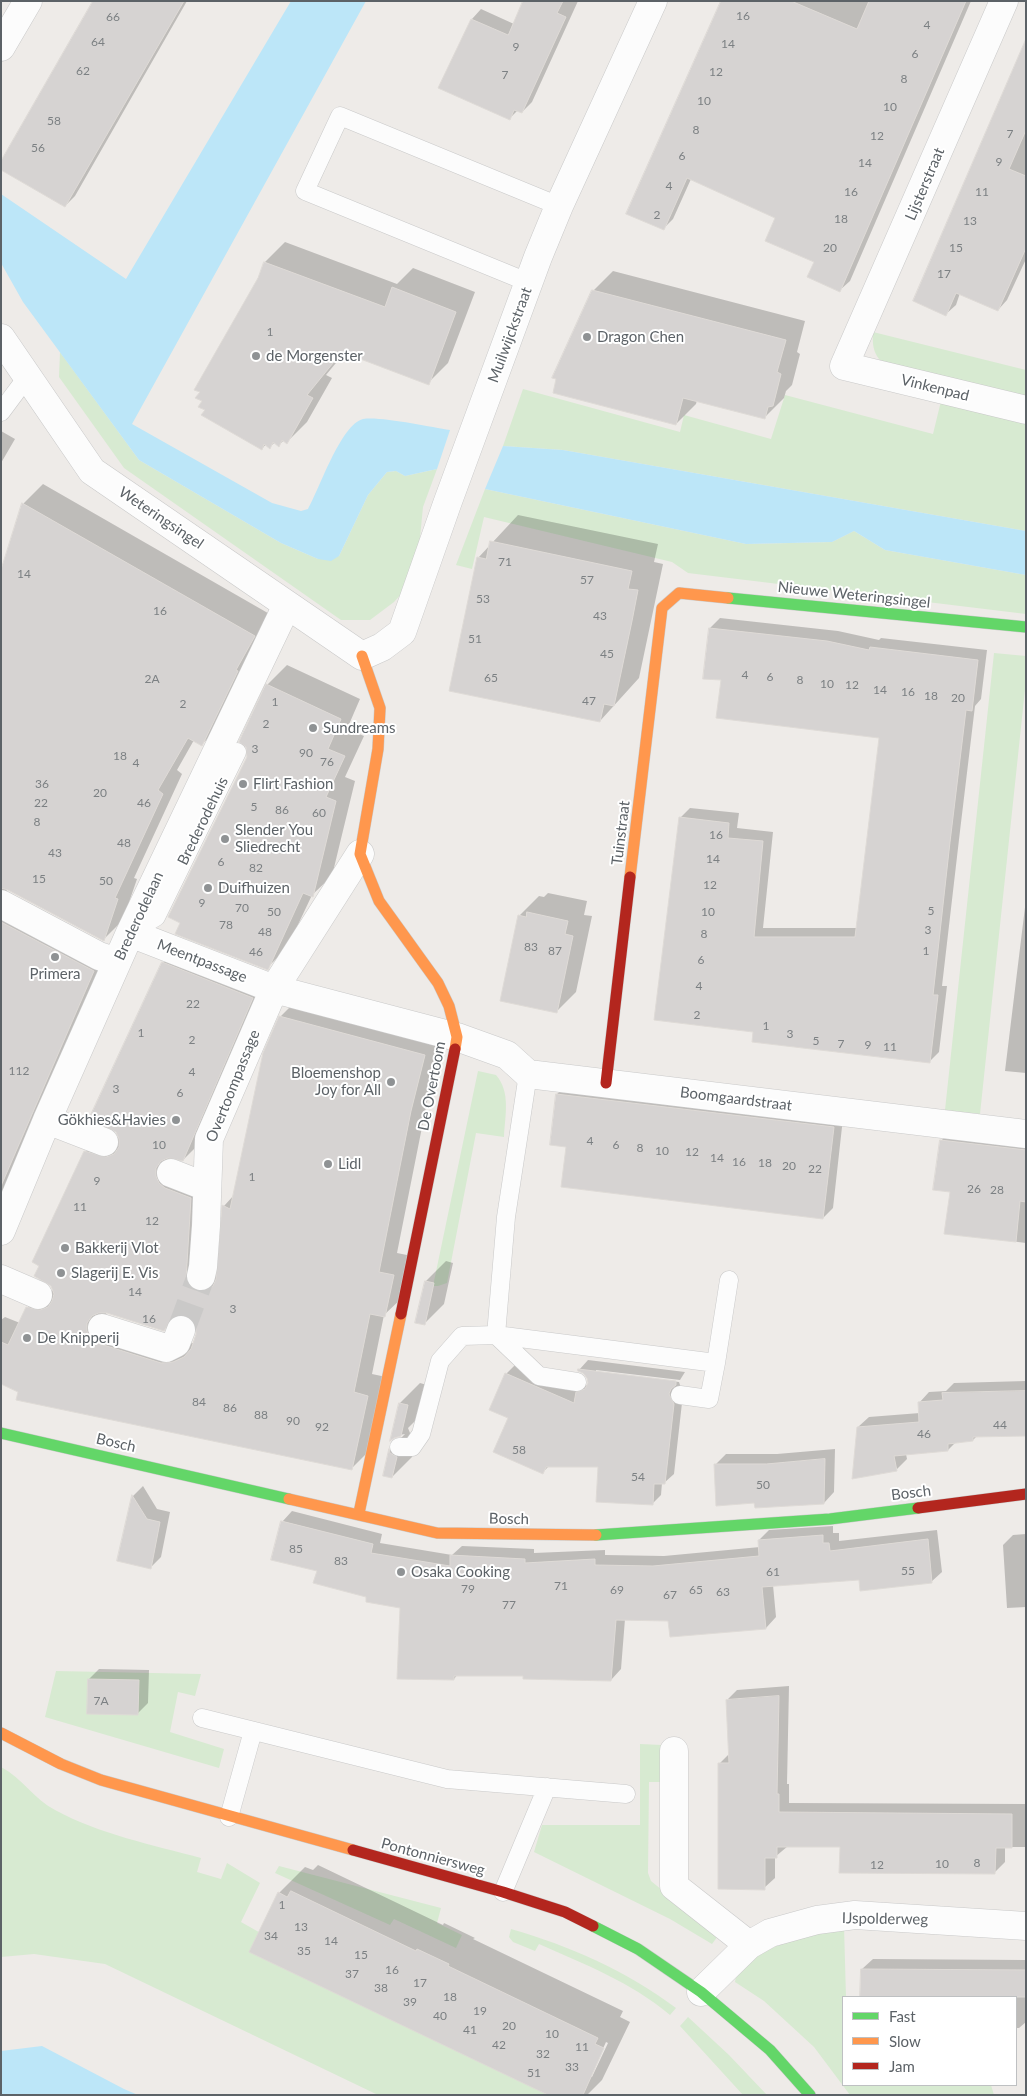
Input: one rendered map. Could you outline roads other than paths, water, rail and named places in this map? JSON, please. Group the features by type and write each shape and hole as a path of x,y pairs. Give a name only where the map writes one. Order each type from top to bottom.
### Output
{"street":[{"path":"1,47 28,1"},
{"name":"Muilwijckstraat","path":"362,656 382,647 402,632 447,504 559,206 653,1"},
{"name":"Lijsterstraat","path":"844,366 1004,1"},
{"name":"Weteringsingel","path":"1,338 92,471 362,656"},
{"name":"Vinkenpad","path":"844,366 1026,410"},
{"name":"Nieuwe Weteringsingel","path":"679,593 1026,627"},
{"name":"Tuinstraat","path":"606,1083 662,608 679,593"},
{"name":"Brederodelaan","path":"1,1231 47,1120 130,933 287,605"},
{"path":"360,854 378,749 380,708 362,656"},
{"name":"Overtoompassage","path":"200,1276 203,1267 209,1139 274,989 360,854"},
{"name":"De Overtoom","path":"359,1513 419,1232 457,1037 449,1006 438,983 379,901 360,854"},
{"path":"1,904 99,956 117,962"},
{"name":"Meentpassage","path":"130,933 274,989"},
{"path":"274,989 457,1037 507,1055 528,1074"},
{"name":"Boomgaardstraat","path":"528,1074 1026,1134"},
{"path":"47,1120 104,1142"},
{"path":"171,1173 207,1187"},
{"path":"1,1280 38,1296"},
{"path":"102,1328 166,1348 176,1343 181,1330"},
{"name":"Bosch","path":"1,1433 359,1513 437,1533 593,1535 830,1519 1026,1494"},
{"name":"Pontonniersweg","path":"1,1733 61,1764 101,1780 503,1892 565,1912 638,1948 701,1992 770,2050 810,2095"},
{"path":"674,1751 674,1886 749,1945"},
{"name":"IJspolderweg","path":"701,1992 749,1945 770,1933 817,1920 855,1915 1026,1926"}],"lane":[{"path":"530,283 305,191 340,116 559,206"},
{"path":"1,412 27,377"},
{"name":"Brederodehuis","path":"130,933 156,917 237,752"},
{"path":"496,1335 506,1217 528,1074"},
{"path":"680,1395 709,1399 729,1280"},
{"path":"496,1335 539,1376 577,1382"},
{"path":"399,1447 412,1447 421,1434 440,1362 462,1336 496,1335 716,1363"},
{"path":"202,1718 447,1779 626,1794"},
{"path":"229,1816 253,1731"},
{"path":"503,1892 546,1787"}],"water":[{"path":"291,1 366,1 132,424 272,503 301,511 308,509 331,459 347,432 363,419 393,420 450,430 437,469 405,476 396,471 387,472 368,495 339,556 331,561 318,559 281,543 139,460 23,302 1,263 1,194 126,279"},
{"path":"503,446 563,450 1026,531 1026,575 885,550 854,531 832,542 746,544 485,489"},
{"path":"42,2046 138,2095 1,2095 1,2051"}],"tunnel":[{"path":"181,1330 201,1276"}],"place":[{"name":"Dragon Chen","path":"587,337"},
{"name":"de Morgenster","path":"256,356"},
{"name":"Sundreams","path":"313,728"},
{"name":"Flirt Fashion","path":"243,784"},
{"name":"Slender You Sliedrecht","path":"225,839"},
{"name":"Duifhuizen","path":"208,888"},
{"name":"Primera","path":"55,957"},
{"name":"Bloemenshop Joy for All","path":"391,1082"},
{"name":"Gökhies&Havies","path":"176,1120"},
{"name":"Lidl","path":"328,1164"},
{"name":"Bakkerij Vlot","path":"65,1248"},
{"name":"Slagerij E. Vis","path":"61,1273"},
{"name":"De Knipperij","path":"27,1338"},
{"name":"Osaka Cooking","path":"401,1572"}]}
